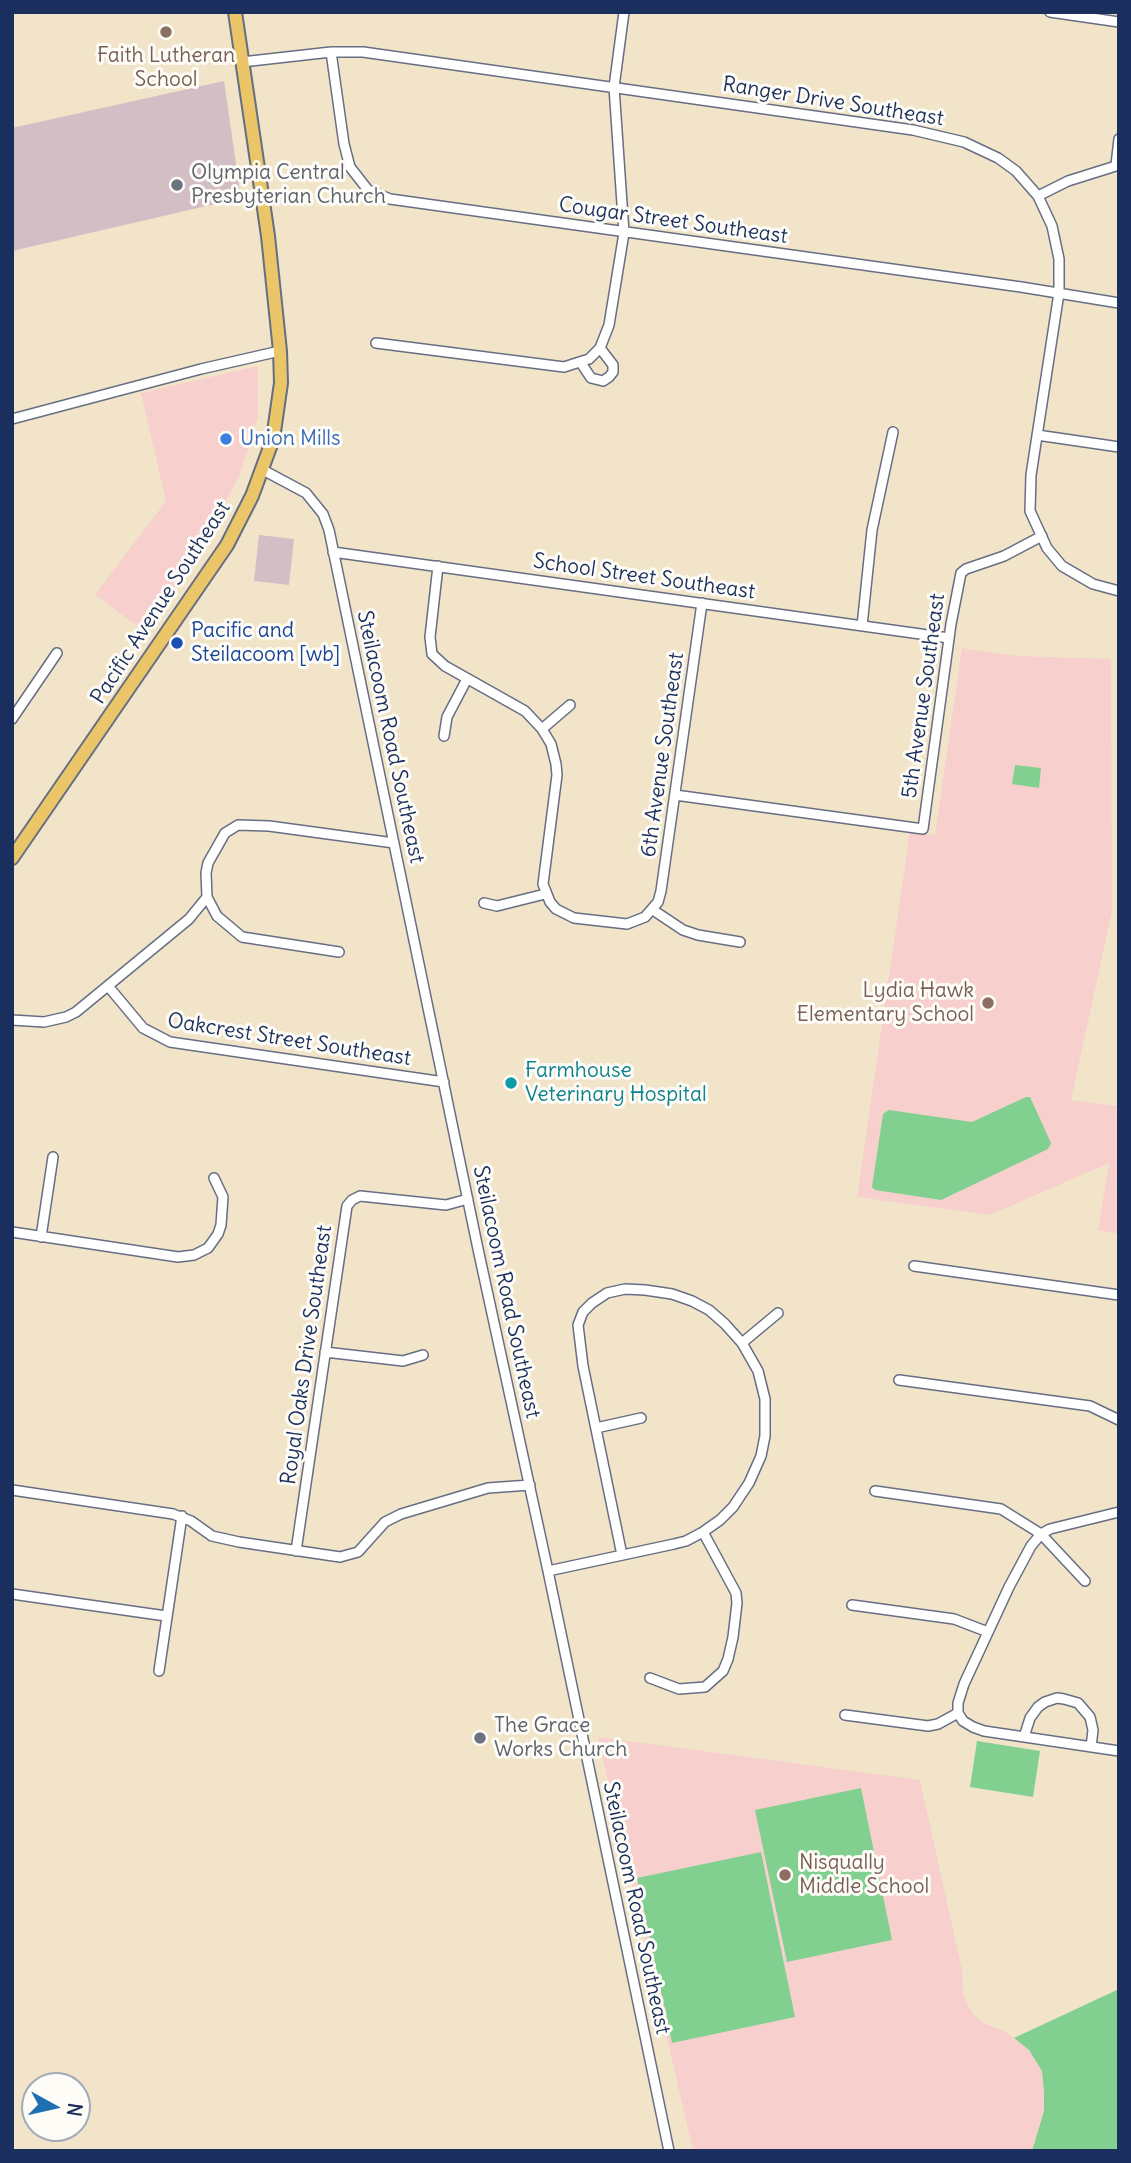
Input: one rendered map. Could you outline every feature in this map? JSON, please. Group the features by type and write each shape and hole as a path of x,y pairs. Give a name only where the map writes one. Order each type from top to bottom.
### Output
{"main road":[{"name":"Pacific Avenue Southeast","path":"12,858 227,545 263,470 273,439 281,383 280,351 268,236 235,12"}],"street":[{"path":"376,343 564,368 585,361 600,348 609,325 624,233 614,88 624,12"},
{"path":"1050,12 1119,22"},
{"name":"Ranger Drive Southeast","path":"242,62 331,52 363,52 939,135 964,142 998,158 1016,171 1038,196 1056,238 1060,275 1037,435 1030,511 1047,548 1062,566 1093,584 1119,591"},
{"name":"Cougar Street Southeast","path":"331,52 346,158 354,174 368,190 390,199 1119,303"},
{"path":"1038,196 1068,181 1117,165 1119,139"},
{"path":"585,361 591,379 603,381 609,377 613,372 613,365 600,348"},
{"path":"12,419 280,351"},
{"path":"862,625 872,530 893,432"},
{"path":"1037,435 1119,447"},
{"name":"Steilacoom Road Southeast","path":"263,470 294,486 315,502 326,522 669,2151"},
{"name":"5th Avenue Southeast","path":"675,795 923,830 949,638 961,573 1004,556 1042,536"},
{"name":"School Street Southeast","path":"333,552 949,638"},
{"path":"438,566 430,645 438,661 525,711 542,729 554,754 557,775 543,874 545,894 556,909 574,918 627,924 645,917 653,910 683,930 740,942"},
{"name":"6th Avenue Southeast","path":"653,910 661,891 702,603"},
{"path":"12,719 57,653"},
{"path":"444,736 447,717 467,679"},
{"path":"542,729 570,705"},
{"path":"339,952 242,937 218,916 207,897 208,863 225,833 239,825 269,826 394,843"},
{"path":"484,903 497,906 545,894"},
{"path":"12,1020 44,1022 66,1017 83,1007 188,919 207,897"},
{"name":"Oakcrest Street Southeast","path":"108,986 143,1028 170,1042 444,1082"},
{"path":"41,1237 53,1157"},
{"path":"12,1232 178,1257 194,1255 208,1248 221,1225 223,1197 214,1178"},
{"name":"Royal Oaks Drive Southeast","path":"296,1551 347,1206 360,1196 446,1205 468,1199"},
{"path":"914,1266 1119,1295"},
{"path":"548,1571 622,1555 686,1541 703,1532 719,1520 741,1495 755,1471 763,1446 766,1413 762,1381 742,1343 717,1317 692,1301 672,1294 625,1289 607,1293 592,1303 583,1312 578,1325 579,1343 622,1555"},
{"path":"742,1343 778,1313"},
{"path":"325,1352 403,1362 423,1356"},
{"path":"899,1380 1090,1406 1119,1420"},
{"path":"596,1428 641,1418"},
{"path":"12,1490 182,1516 212,1536 239,1542 331,1556 349,1556 365,1546 378,1528 392,1517 478,1490 530,1485"},
{"path":"875,1492 1001,1509 1041,1534 1085,1581"},
{"path":"1119,1513 1058,1526 1041,1534 1020,1565 964,1684 958,1703 958,1713 963,1720 984,1731 1119,1751"},
{"path":"159,1671 182,1516"},
{"path":"650,1678 679,1689 705,1687 723,1671 728,1659 737,1603 734,1587 703,1532"},
{"path":"12,1594 166,1616"},
{"path":"852,1605 954,1619 988,1632"},
{"path":"1024,1737 1030,1717 1038,1707 1057,1698 1078,1703 1090,1717 1093,1730 1091,1746"},
{"path":"845,1715 928,1726 938,1724 958,1713"}],"shaded area":[{"path":"224,81 241,198 12,251 12,128"},
{"path":"258,366 258,417 240,474 209,534 145,632 95,595 166,501 141,393"},
{"path":"259,535 294,539 289,585 254,581"},
{"name":"Lydia Hawk Elementary School","path":"962,648 1017,656 1111,659 1112,911 1071,1100 1119,1106 1119,1234 1098,1230 1109,1163 990,1215 857,1197 910,831 935,835"},
{"name":"Nisqually Middle School","path":"598,1737 920,1780 962,1970 963,1992 967,2005 985,2024 1005,2031 1029,2050 1042,2071 1044,2111 1032,2151 693,2151"}],"green space":[{"path":"1015,765 1041,768 1039,788 1012,784"},
{"path":"1030,1097 1051,1143 1048,1149 941,1200 875,1190 872,1187 883,1114 889,1110 972,1122"},
{"path":"977,1741 1040,1751 1033,1797 970,1787"},
{"path":"861,1788 892,1940 787,1962 755,1810"},
{"path":"761,1852 795,2017 672,2043 637,1878"},
{"path":"1119,1989 1119,2151 1032,2151 1044,2111 1042,2071 1029,2050 1014,2038"}],"place":[{"name":"Faith Lutheran School","path":"166,32"},
{"name":"Olympia Central Presbyterian Church","path":"177,185"},
{"name":"Union Mills","path":"226,439"},
{"name":"Pacific and Steilacoom [wb]","path":"177,643"},
{"name":"Lydia Hawk Elementary School","path":"988,1003"},
{"name":"Farmhouse Veterinary Hospital","path":"511,1083"},
{"name":"The Grace Works Church","path":"480,1738"},
{"name":"Nisqually Middle School","path":"785,1875"}]}
